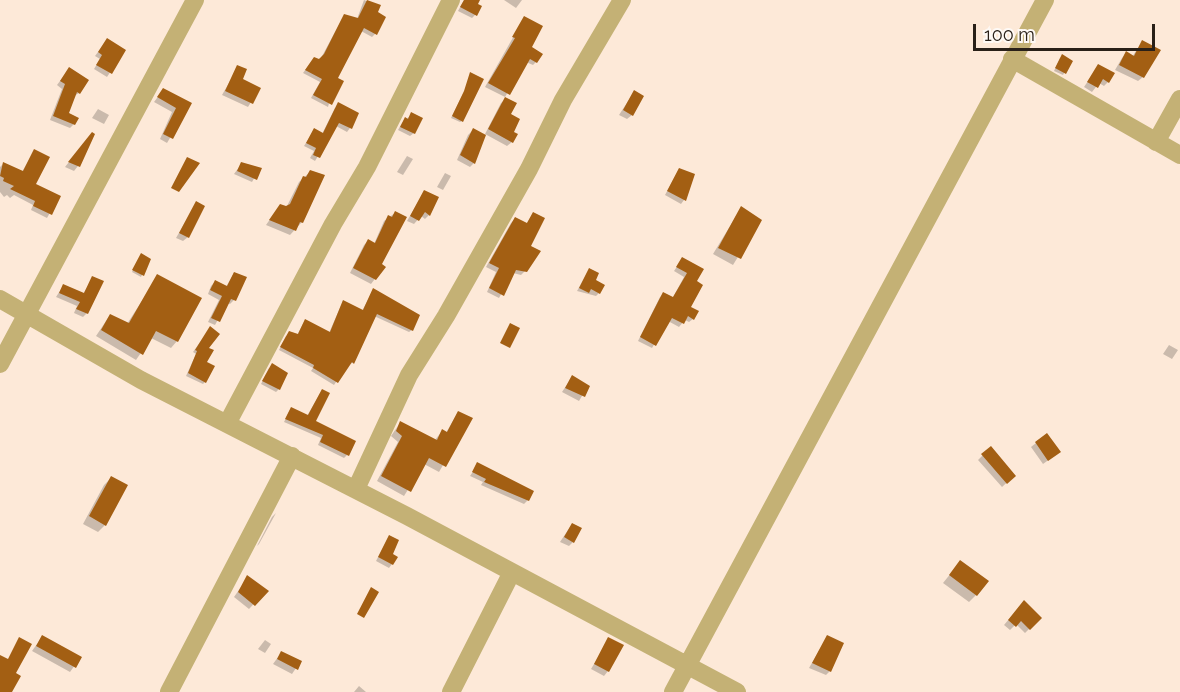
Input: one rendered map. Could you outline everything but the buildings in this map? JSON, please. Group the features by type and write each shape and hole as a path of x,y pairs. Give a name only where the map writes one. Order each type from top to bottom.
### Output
{"street":[{"path":"0,364 195,0"},
{"path":"228,422 333,224 367,167 451,0"},
{"path":"356,489 409,375 432,340 529,169 563,100 622,0"},
{"path":"673,692 827,410 1045,0"},
{"path":"1012,59 1180,155"},
{"path":"1156,142 1180,99"},
{"path":"0,299 141,380 228,422 356,489 737,692"},
{"path":"169,692 292,456"},
{"path":"451,692 512,572"}]}
